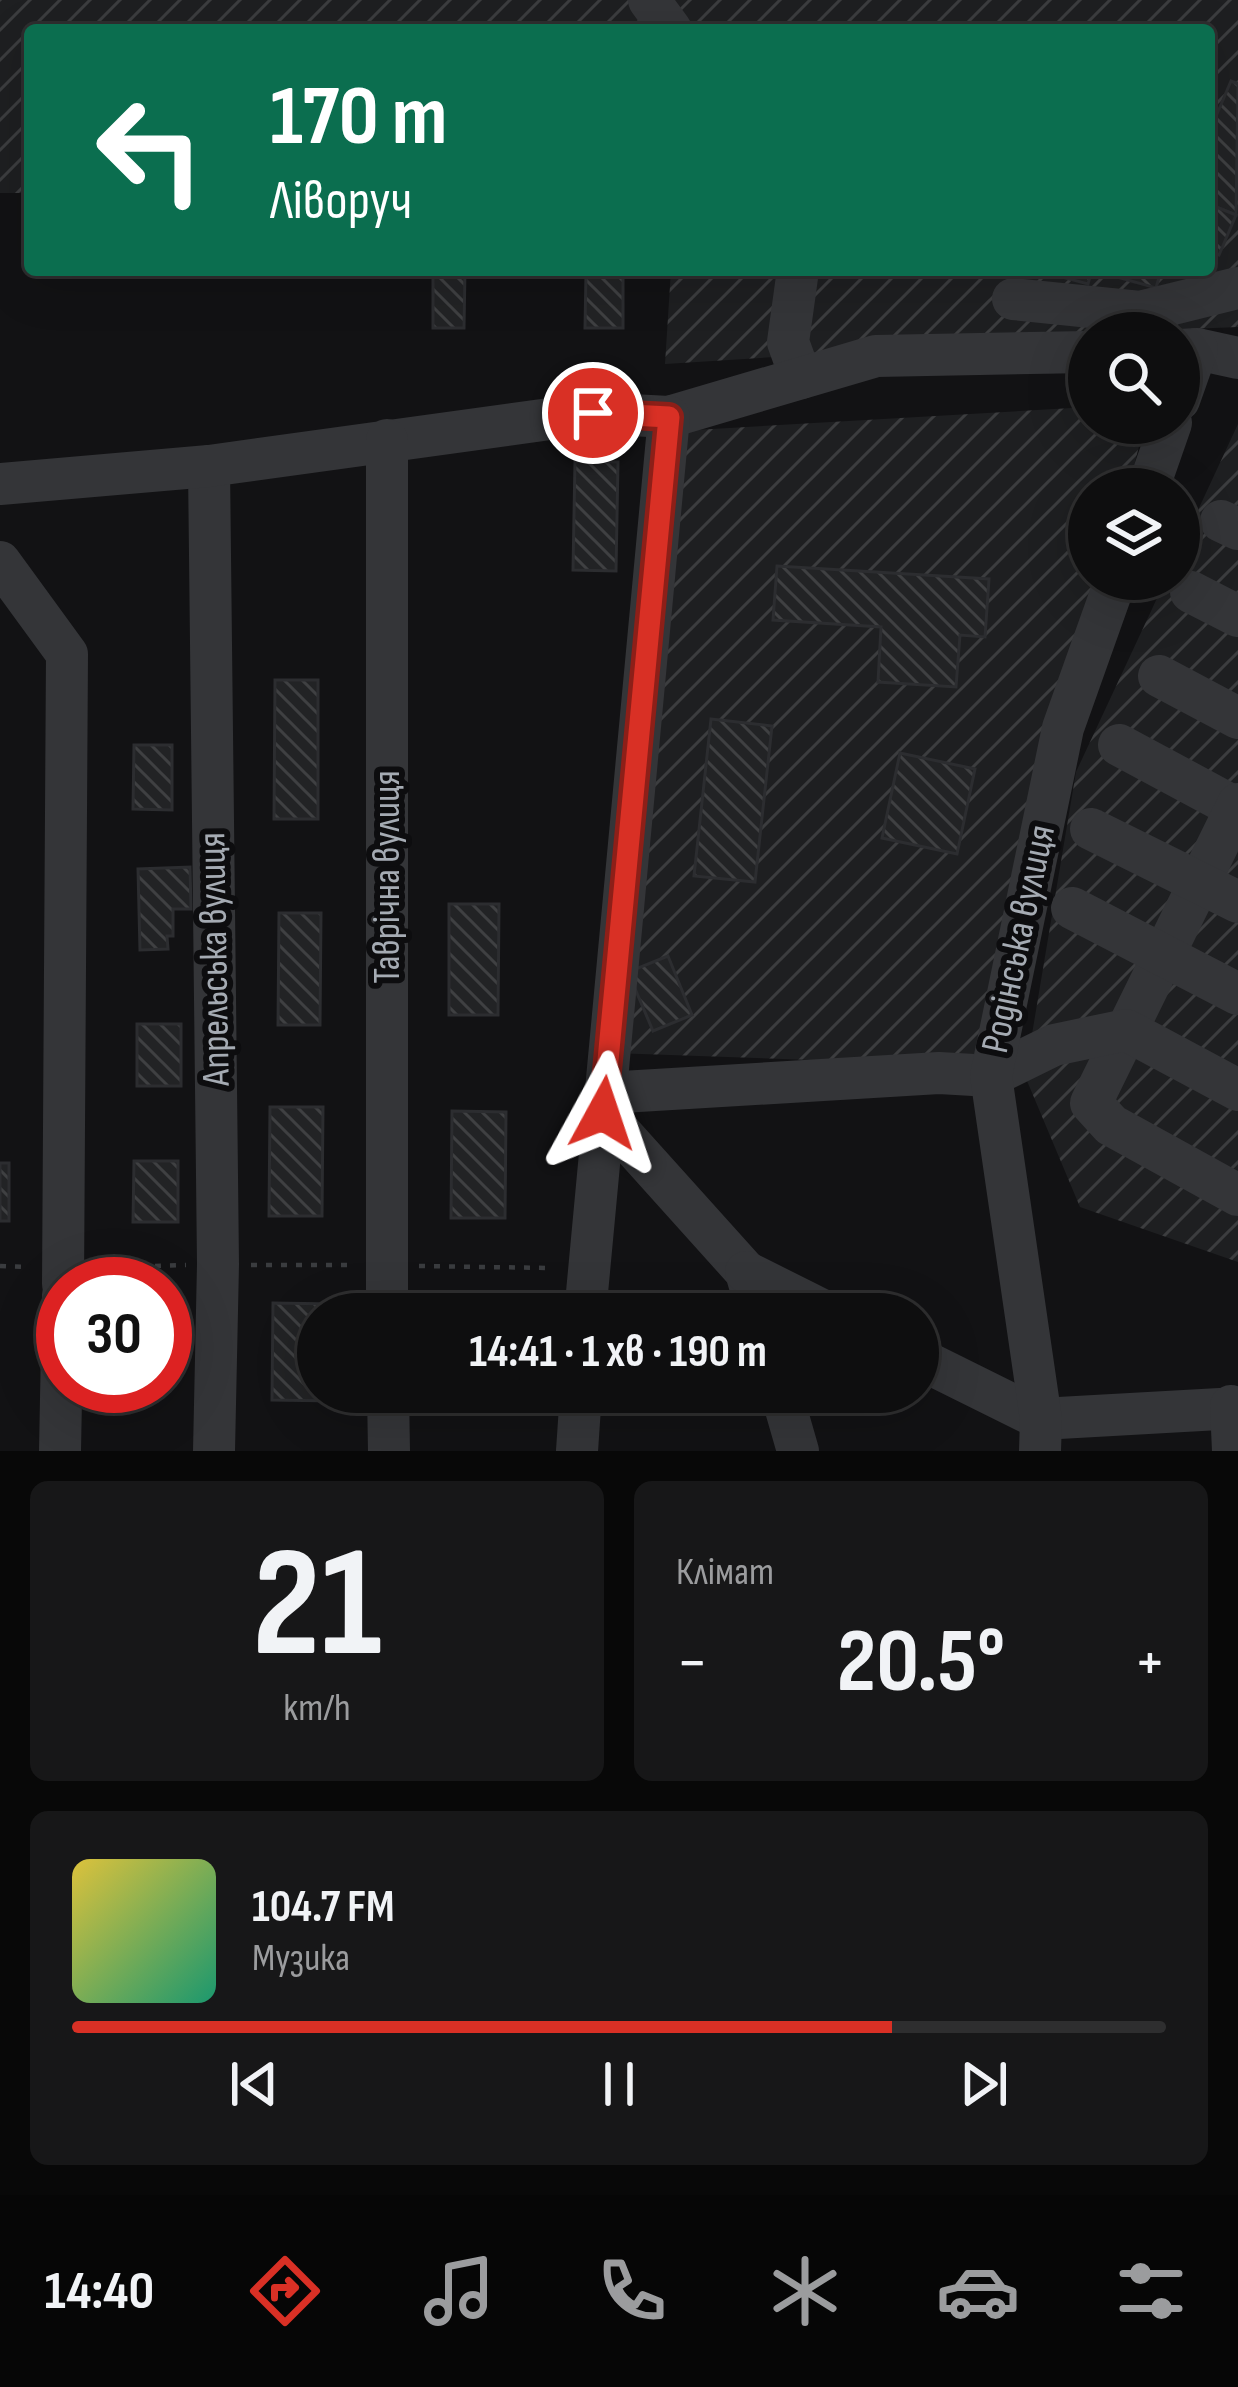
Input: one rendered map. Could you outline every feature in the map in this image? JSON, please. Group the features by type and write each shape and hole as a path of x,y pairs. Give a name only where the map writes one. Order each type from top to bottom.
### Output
{"street":[{"path":"797,276 788,342 802,378"},
{"path":"999,354 1016,285 1140,312 1238,288"},
{"path":"0,484 209,466 593,413 669,417 877,356 1068,352"},
{"path":"586,1293 669,417"},
{"name":"Таврічна вулиця","path":"387,1293 388,440"},
{"name":"Апрельська вулиця","path":"209,466 218,1264 214,1451"},
{"path":"0,562 67,654 63,1257"},
{"path":"1200,597 1238,616"},
{"name":"Родінська вулиця","path":"1040,1435 991,1076 1063,728 1109,600"},
{"path":"1159,676 1238,718"},
{"path":"1119,745 1237,807 1091,1102 1111,1125 1238,1196"},
{"path":"1091,829 1238,902"},
{"path":"1072,908 1238,994"},
{"path":"604,1103 939,1073 991,1076 1054,1045 1126,1030 1238,1090"},
{"path":"604,1103 746,1272 788,1293"},
{"path":"746,1272 752,1293"},
{"path":"939,1371 1040,1435 1234,1407 1233,1451"},
{"path":"60,1451 61,1413"},
{"path":"388,1413 388,1451"},
{"path":"578,1451 580,1413"},
{"path":"787,1413 798,1451"}],"path":[{"path":"0,1266 36,1276"},
{"path":"192,1267 587,1269"}],"shaded area":[{"path":"0,0 1238,0 1238,327 1200,329 1200,312 1068,312 1068,338 665,364 671,276 1215,276 1215,24 24,24 24,193 0,193"},
{"path":"1068,408 1068,444 1140,444 1133,468 1068,468 1068,600 1100,600 981,1066 613,1053 678,431"},
{"path":"1238,424 1238,1262 1080,1207 1025,1076 1076,772 1156,600 1200,600 1200,506"}],"building":[{"path":"1231,81 1238,84 1236,215 1215,206 1215,119"},
{"path":"1215,206 1236,215 1219,255 1215,253"},
{"path":"433,276 465,276 464,328 433,328"},
{"path":"586,276 623,276 623,328 585,328"},
{"path":"1058,276 1090,276 1088,284"},
{"path":"1113,276 1159,276 1156,288"},
{"path":"575,461 618,462 616,571 573,570"},
{"path":"777,566 989,579 985,637 960,635 956,687 878,682 881,627 773,620"},
{"path":"275,680 318,680 318,819 274,819"},
{"path":"711,719 772,726 755,882 694,876"},
{"path":"134,745 172,745 172,810 133,809"},
{"path":"900,753 975,769 957,854 882,838"},
{"path":"190,867 191,909 173,909 168,949 140,950 138,869"},
{"path":"449,904 499,904 498,1015 449,1015"},
{"path":"279,913 321,913 320,1025 278,1025"},
{"path":"668,956 692,1015 653,1031 628,972"},
{"path":"137,1024 181,1024 181,1086 137,1086"},
{"path":"270,1107 323,1107 322,1216 269,1216"},
{"path":"452,1111 506,1112 505,1218 451,1218"},
{"path":"134,1161 178,1161 178,1222 133,1222"},
{"path":"0,1163 9,1163 9,1221 0,1221"},
{"path":"273,1303 297,1303 297,1400 272,1400"}],"route":[{"path":"593,413 669,417 603,1113"}]}
